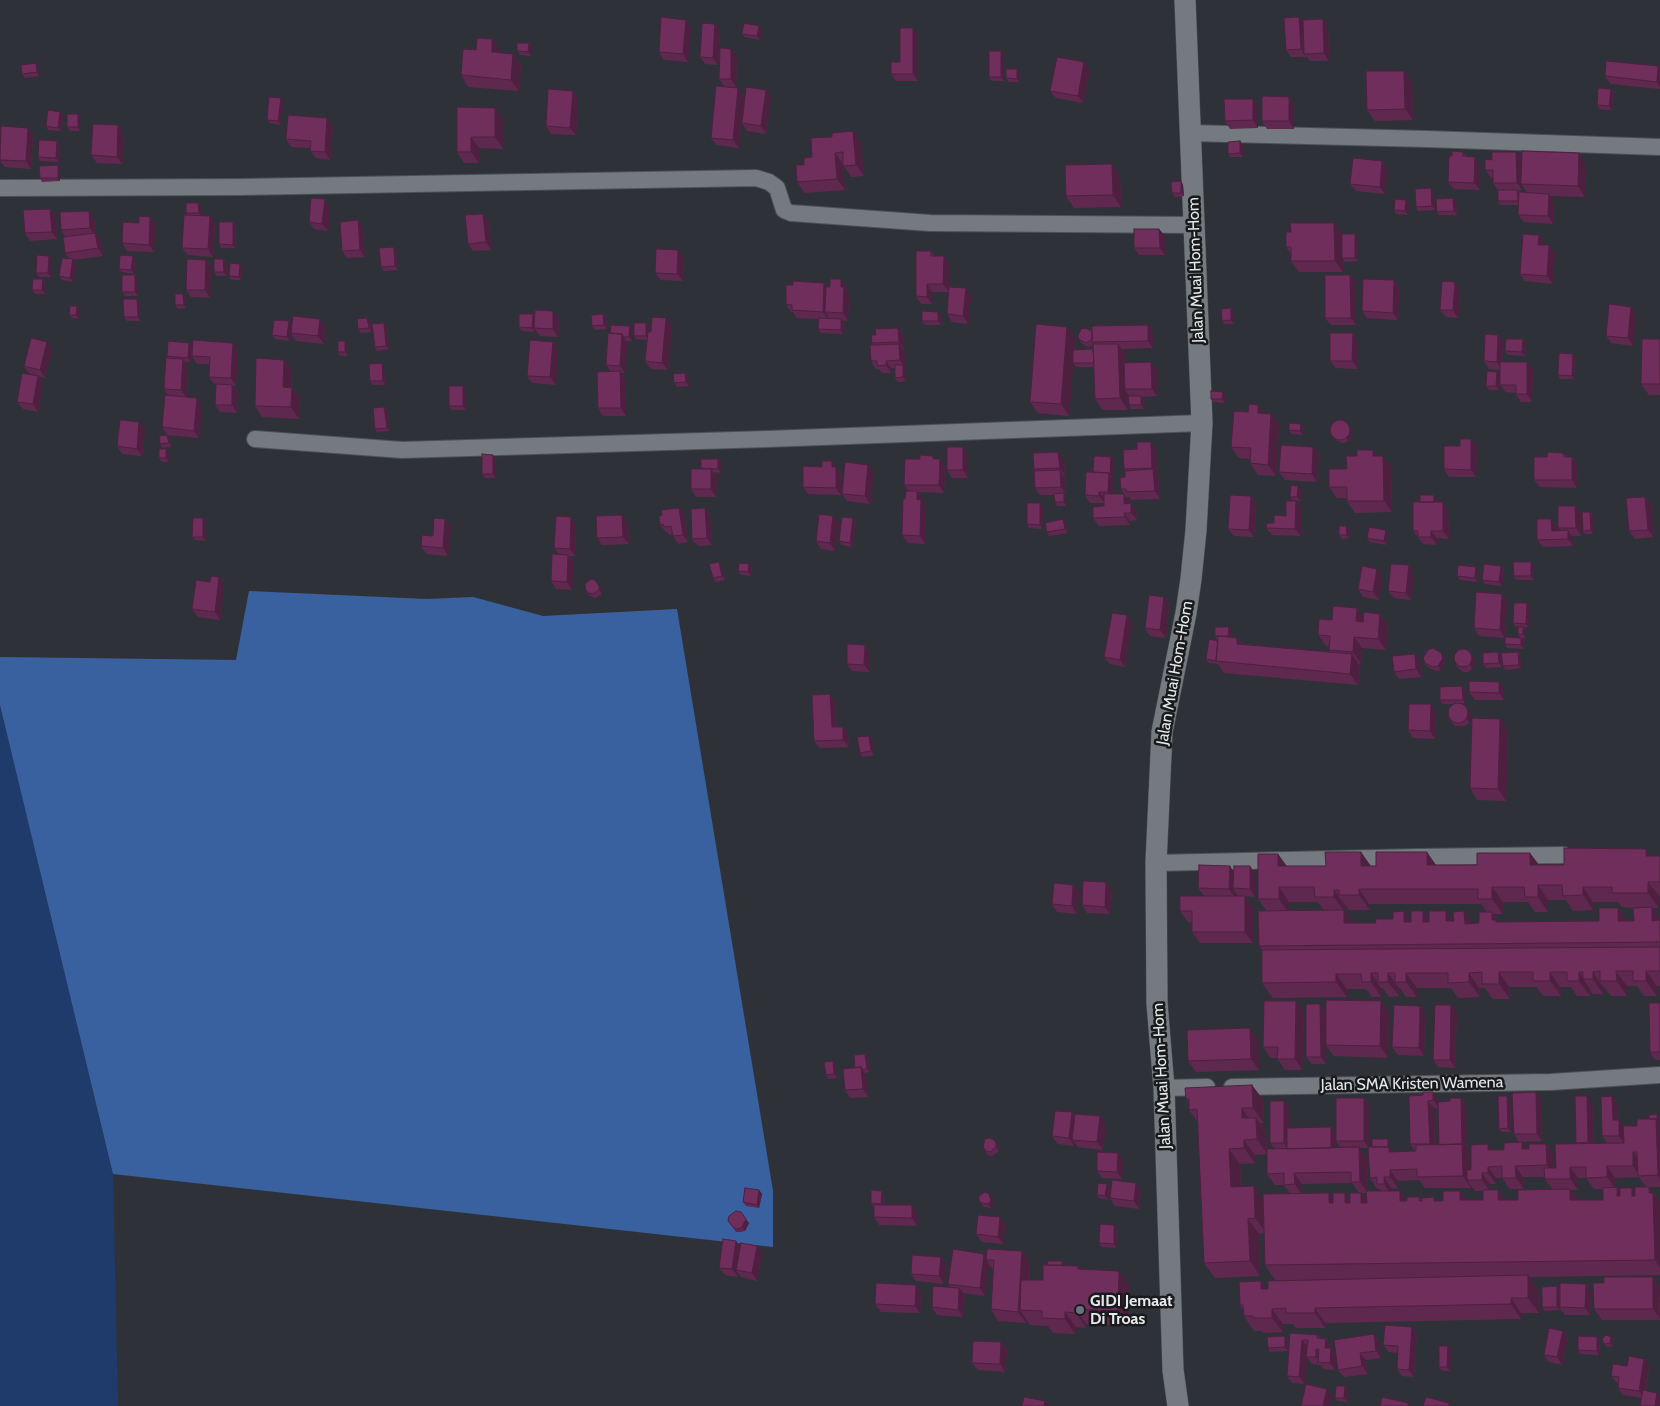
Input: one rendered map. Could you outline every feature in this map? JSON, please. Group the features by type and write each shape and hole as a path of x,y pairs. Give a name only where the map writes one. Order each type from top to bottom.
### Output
{"street":[{"name":"Jalan Muai Hom-Hom","path":"1178,1406 1173,1370 1164,1088 1158,1003 1156,864 1162,732 1192,579 1202,423 1185,0"},
{"path":"1189,133 1660,147"},
{"path":"0,188 241,187 756,178 769,182 777,188 784,210 791,214 930,223 1194,225"},
{"path":"255,439 402,450 749,440 1202,423"},
{"path":"1156,864 1564,855"},
{"name":"Jalan SMA Kristen Wamena","path":"1164,1088 1551,1082 1660,1075"}],"shaded area":[{"path":"249,591 427,599 473,597 543,616 677,609 773,1191 773,1247 113,1174 0,705 0,657 236,660"},
{"path":"0,705 113,1174 118,1406 0,1406"}],"building":[{"path":"661,17 686,20 683,54 659,52"},
{"path":"1299,17 1301,49 1286,50 1284,18"},
{"path":"1323,19 1324,53 1304,54 1303,20"},
{"path":"702,23 715,24 713,58 700,57"},
{"path":"744,23 759,26 757,36 742,34"},
{"path":"900,28 913,28 913,74 891,74 891,62 900,62"},
{"path":"477,38 492,39 492,52 513,54 511,80 461,75 463,49 476,50"},
{"path":"517,43 529,43 528,52 517,51"},
{"path":"720,48 731,49 731,79 719,79"},
{"path":"989,51 1001,51 1001,77 989,77"},
{"path":"1057,57 1084,62 1078,96 1050,91"},
{"path":"1606,61 1658,66 1657,82 1605,76"},
{"path":"36,63 37,72 22,74 21,65"},
{"path":"1006,69 1017,69 1017,79 1006,78"},
{"path":"1366,71 1404,71 1405,109 1367,110"},
{"path":"716,86 738,88 733,140 711,138"},
{"path":"746,87 766,90 761,126 742,123"},
{"path":"1598,88 1611,89 1609,106 1597,105"},
{"path":"548,89 573,91 570,128 546,126"},
{"path":"1262,96 1289,97 1289,121 1262,121"},
{"path":"269,97 281,98 278,121 267,120"},
{"path":"1224,99 1253,99 1253,120 1225,121"},
{"path":"457,107 495,108 495,137 471,137 471,152 457,152"},
{"path":"48,110 60,112 58,128 46,126"},
{"path":"67,114 78,114 78,127 67,127"},
{"path":"288,115 327,118 325,152 310,151 311,141 286,139"},
{"path":"93,124 118,125 117,157 91,155"},
{"path":"1,126 28,128 26,161 0,160"},
{"path":"853,131 856,165 843,166 843,152 835,153 837,179 797,182 796,165 804,165 804,158 812,157 811,138 832,137 832,133"},
{"path":"39,140 57,141 56,158 38,157"},
{"path":"1240,141 1240,153 1228,154 1228,142"},
{"path":"1452,151 1463,152 1463,156 1475,157 1474,183 1448,182 1449,156 1452,156"},
{"path":"1522,151 1579,153 1578,186 1521,184"},
{"path":"1492,152 1516,152 1517,183 1493,183 1493,170 1485,170 1485,159 1492,160"},
{"path":"1353,158 1382,161 1380,187 1350,184"},
{"path":"1112,164 1113,195 1066,196 1065,165"},
{"path":"58,165 58,178 40,178 39,166"},
{"path":"1181,181 1181,193 1172,193 1171,182"},
{"path":"1431,188 1432,206 1416,207 1415,189"},
{"path":"1498,190 1517,190 1518,201 1498,201"},
{"path":"1519,192 1549,194 1548,216 1518,215"},
{"path":"311,198 325,199 322,224 309,222"},
{"path":"1453,198 1454,211 1437,212 1436,199"},
{"path":"1395,199 1406,200 1405,211 1394,210"},
{"path":"186,203 198,203 199,213 186,213"},
{"path":"50,209 52,232 25,233 23,210"},
{"path":"89,211 90,228 61,230 60,212"},
{"path":"483,214 486,242 468,244 465,215"},
{"path":"184,215 210,216 208,249 182,248"},
{"path":"139,216 150,217 149,245 122,243 123,222 139,223"},
{"path":"358,220 360,250 342,251 340,222"},
{"path":"219,222 233,222 233,245 219,244"},
{"path":"1290,223 1334,223 1335,261 1291,261 1291,247 1286,247 1286,232 1291,232"},
{"path":"1134,229 1159,229 1160,248 1134,248"},
{"path":"95,233 98,248 65,253 63,237"},
{"path":"1342,234 1355,234 1355,258 1342,258"},
{"path":"1523,234 1539,235 1538,245 1549,245 1547,276 1520,274"},
{"path":"394,247 395,266 381,267 379,248"},
{"path":"656,249 678,250 677,274 655,273"},
{"path":"916,251 931,251 931,256 944,256 943,284 927,284 927,297 916,296"},
{"path":"37,255 49,256 48,273 36,273"},
{"path":"120,255 133,256 131,270 119,269"},
{"path":"62,258 73,259 70,278 59,276"},
{"path":"187,259 206,260 205,290 186,290"},
{"path":"214,259 223,259 224,272 214,272"},
{"path":"230,263 240,264 239,277 229,276"},
{"path":"122,275 135,275 135,292 122,292"},
{"path":"1325,275 1350,275 1351,318 1325,318"},
{"path":"33,279 43,279 42,290 32,290"},
{"path":"830,279 841,279 841,287 844,287 843,313 825,312 826,287 830,287"},
{"path":"1363,279 1394,280 1393,313 1362,311"},
{"path":"793,281 824,283 823,312 792,310 792,305 786,304 786,285 793,285"},
{"path":"1442,281 1455,282 1453,310 1440,310"},
{"path":"949,287 966,288 963,316 947,314"},
{"path":"175,294 183,294 184,305 175,305"},
{"path":"123,299 137,299 138,317 124,317"},
{"path":"1609,304 1631,307 1628,338 1606,336"},
{"path":"70,306 77,306 76,315 69,315"},
{"path":"1231,308 1231,320 1222,321 1221,309"},
{"path":"535,310 553,311 553,329 534,328"},
{"path":"922,311 938,312 938,321 922,321"},
{"path":"519,314 533,314 532,328 519,327"},
{"path":"603,314 604,325 592,326 591,315"},
{"path":"293,316 320,319 318,336 291,333"},
{"path":"652,317 666,318 662,363 645,361 648,332 651,332"},
{"path":"367,318 369,328 358,329 357,319"},
{"path":"819,318 841,319 841,330 818,329"},
{"path":"274,320 289,321 287,337 272,335"},
{"path":"384,323 386,346 375,347 372,324"},
{"path":"634,323 646,323 646,336 634,336"},
{"path":"1036,324 1067,327 1061,404 1030,402"},
{"path":"611,325 630,326 629,337 610,333"},
{"path":"1148,325 1148,341 1092,342 1092,326"},
{"path":"898,328 899,342 872,343 871,335 876,335 875,329"},
{"path":"1085,328 1092,331 1092,339 1086,343 1079,339 1078,336 1081,329"},
{"path":"608,333 622,334 620,366 606,365"},
{"path":"1330,333 1353,333 1352,361 1330,361"},
{"path":"1485,334 1498,335 1497,362 1484,361"},
{"path":"31,338 47,342 40,370 24,366"},
{"path":"1506,339 1523,339 1522,352 1505,351"},
{"path":"1642,339 1660,339 1660,384 1641,384"},
{"path":"193,340 233,343 231,378 209,377 210,357 192,356"},
{"path":"530,340 553,342 550,377 527,376"},
{"path":"168,341 189,343 188,358 167,356"},
{"path":"338,341 345,341 345,352 338,352"},
{"path":"899,344 900,360 886,361 886,365 877,366 877,361 871,361 870,345"},
{"path":"1093,344 1118,344 1120,398 1095,399"},
{"path":"1093,349 1094,363 1073,363 1073,350"},
{"path":"1559,353 1573,354 1572,376 1558,375"},
{"path":"166,358 183,359 181,390 164,389"},
{"path":"256,358 284,360 283,387 292,388 291,407 255,406"},
{"path":"1151,362 1152,389 1125,389 1124,363"},
{"path":"1500,362 1527,362 1527,394 1516,394 1516,385 1500,385"},
{"path":"382,363 383,381 370,381 369,364"},
{"path":"895,365 903,365 903,377 895,378"},
{"path":"620,371 621,408 598,408 597,372"},
{"path":"1487,371 1497,372 1496,386 1486,386"},
{"path":"22,373 38,376 33,404 17,402"},
{"path":"685,373 686,382 674,383 673,374"},
{"path":"216,384 232,385 232,405 215,405"},
{"path":"449,386 463,386 463,406 449,406"},
{"path":"1211,391 1223,392 1222,399 1211,399"},
{"path":"165,395 197,398 194,431 162,427"},
{"path":"1128,396 1141,396 1141,405 1129,405"},
{"path":"1249,404 1258,405 1258,413 1271,414 1268,465 1250,463 1251,448 1231,447 1234,411 1248,412"},
{"path":"384,407 387,428 375,429 373,408"},
{"path":"120,420 139,422 137,449 117,446"},
{"path":"1340,420 1347,423 1350,430 1347,437 1340,440 1333,437 1330,430 1333,423"},
{"path":"1289,423 1301,424 1300,431 1289,430"},
{"path":"167,435 169,443 160,444 159,436"},
{"path":"1460,439 1471,439 1471,470 1444,469 1444,446 1460,446"},
{"path":"1137,442 1151,442 1152,468 1124,469 1123,450 1137,449"},
{"path":"1281,445 1313,447 1312,474 1279,472"},
{"path":"947,447 963,447 963,470 947,470"},
{"path":"159,449 166,449 166,458 159,458"},
{"path":"1357,450 1373,450 1373,456 1383,456 1384,501 1347,501 1347,487 1329,487 1329,469 1347,469 1346,456 1357,456"},
{"path":"1058,452 1060,468 1034,469 1033,453"},
{"path":"1548,452 1563,453 1564,457 1572,457 1572,480 1534,480 1534,457 1547,457"},
{"path":"482,454 493,455 493,474 482,474"},
{"path":"920,455 933,456 933,459 940,459 939,485 904,485 905,459 920,459"},
{"path":"1094,456 1111,457 1110,475 1109,473 1093,472"},
{"path":"701,459 718,459 718,469 701,468"},
{"path":"822,461 832,461 832,467 836,467 836,488 803,487 803,466 822,467"},
{"path":"845,462 868,465 865,496 842,494"},
{"path":"691,469 711,469 711,489 691,489"},
{"path":"1153,469 1155,491 1126,492 1126,489 1121,489 1120,478 1125,477 1125,471"},
{"path":"1060,470 1061,487 1035,488 1034,471"},
{"path":"1086,472 1109,473 1108,492 1099,492 1099,496 1085,495"},
{"path":"1291,485 1298,486 1297,497 1290,497"},
{"path":"906,491 917,491 917,500 921,499 920,536 902,535 903,499 905,499"},
{"path":"1064,493 1064,502 1055,502 1054,494"},
{"path":"1104,494 1124,494 1124,504 1131,503 1131,513 1124,513 1125,517 1093,518 1093,507 1104,506"},
{"path":"1230,495 1251,496 1249,530 1228,529"},
{"path":"1420,495 1434,495 1434,502 1420,502"},
{"path":"1645,497 1648,530 1629,531 1626,498"},
{"path":"1286,501 1296,501 1295,529 1266,528 1267,523 1274,523 1274,515 1286,516"},
{"path":"1413,502 1443,502 1443,531 1431,531 1431,537 1418,537 1418,531 1413,531"},
{"path":"1027,503 1040,503 1040,525 1027,524"},
{"path":"1558,506 1575,506 1576,528 1558,528"},
{"path":"679,508 683,535 673,536 671,526 664,527 663,524 660,525 659,516 662,515 661,510"},
{"path":"705,508 707,538 692,539 691,509"},
{"path":"1582,512 1590,512 1591,530 1583,531"},
{"path":"819,514 833,516 830,543 816,541"},
{"path":"622,515 623,537 597,538 596,516"},
{"path":"556,516 571,517 570,549 554,548"},
{"path":"842,517 853,518 850,543 839,541"},
{"path":"193,518 203,518 203,537 192,537"},
{"path":"434,518 445,519 443,548 421,546 422,535 433,536"},
{"path":"1063,519 1065,529 1047,532 1045,523"},
{"path":"1537,519 1551,519 1552,531 1568,530 1568,539 1537,540"},
{"path":"1339,526 1346,526 1347,535 1339,535"},
{"path":"1369,527 1386,530 1384,541 1367,538"},
{"path":"552,554 568,555 567,582 551,581"},
{"path":"719,562 722,576 713,578 709,564"},
{"path":"1513,562 1531,562 1531,576 1514,576"},
{"path":"739,563 749,564 748,572 738,571"},
{"path":"1391,564 1409,565 1406,593 1388,591"},
{"path":"1484,564 1501,566 1499,582 1482,580"},
{"path":"1458,565 1476,567 1475,578 1457,576"},
{"path":"1362,566 1377,569 1373,592 1358,589"},
{"path":"211,576 219,577 215,612 192,609 196,580 210,582"},
{"path":"591,579 595,580 599,586 599,590 593,594 586,591 585,584"},
{"path":"1476,592 1502,594 1500,630 1474,628"},
{"path":"1149,595 1164,597 1160,630 1145,628"},
{"path":"1514,603 1527,603 1526,624 1513,623"},
{"path":"1333,606 1357,608 1356,621 1363,622 1364,612 1380,614 1378,639 1354,637 1353,652 1329,650 1330,636 1318,635 1319,619 1332,620"},
{"path":"1112,613 1127,615 1120,660 1104,657"},
{"path":"1215,627 1229,627 1228,636 1215,636"},
{"path":"1518,627 1523,627 1523,634 1518,634"},
{"path":"1218,636 1237,638 1237,644 1352,654 1350,674 1216,661"},
{"path":"1505,637 1521,638 1521,645 1505,644"},
{"path":"1209,639 1218,641 1216,661 1206,659"},
{"path":"847,644 865,645 864,665 847,664"},
{"path":"1433,648 1441,653 1443,658 1438,666 1433,667 1425,663 1423,658 1428,650"},
{"path":"1459,649 1467,649 1472,654 1470,665 1459,667 1454,662 1454,654"},
{"path":"1498,652 1499,663 1483,664 1483,653"},
{"path":"1518,652 1519,665 1503,666 1501,653"},
{"path":"1415,654 1416,669 1394,672 1392,656"},
{"path":"1469,681 1499,682 1499,693 1469,692"},
{"path":"1462,686 1463,700 1440,700 1440,687"},
{"path":"830,694 832,727 843,727 843,740 814,741 812,695"},
{"path":"1458,703 1465,706 1468,713 1465,720 1458,723 1451,720 1448,713 1451,706"},
{"path":"1409,704 1431,704 1430,731 1408,730"},
{"path":"1472,718 1500,719 1498,789 1470,788"},
{"path":"869,736 871,751 860,753 857,737"},
{"path":"1564,848 1646,849 1646,856 1660,856 1660,882 1648,882 1648,893 1612,893 1612,887 1583,887 1583,895 1563,896 1562,885 1538,885 1538,897 1525,897 1524,887 1492,887 1492,899 1478,899 1478,889 1359,889 1359,895 1339,895 1339,890 1334,890 1334,897 1315,897 1314,887 1279,887 1279,899 1258,899 1258,854 1278,854 1278,866 1326,866 1325,852 1361,852 1361,866 1376,866 1376,852 1427,852 1427,865 1477,865 1477,853 1530,853 1530,865 1564,865"},
{"path":"1199,865 1230,866 1229,889 1198,888"},
{"path":"1234,866 1250,866 1250,889 1233,888"},
{"path":"1083,881 1106,882 1105,907 1082,905"},
{"path":"1054,883 1073,885 1072,906 1052,904"},
{"path":"1180,896 1245,896 1245,932 1192,932 1192,911 1180,911"},
{"path":"1652,907 1652,921 1660,920 1660,942 1259,946 1258,911 1344,910 1344,923 1376,923 1375,919 1393,919 1393,912 1404,911 1404,922 1411,922 1411,911 1423,911 1423,922 1429,922 1429,911 1446,911 1446,921 1454,921 1453,912 1464,911 1465,924 1479,923 1479,912 1492,912 1492,920 1496,920 1496,922 1599,921 1599,908 1618,908 1618,921 1634,921 1633,908"},
{"path":"1660,947 1660,971 1646,971 1646,981 1633,981 1633,971 1616,971 1617,981 1600,981 1600,971 1593,972 1593,979 1583,979 1583,972 1579,972 1579,981 1567,981 1567,972 1550,972 1550,981 1533,981 1533,972 1499,972 1499,984 1482,984 1482,972 1469,973 1469,982 1448,983 1448,973 1406,973 1406,982 1395,982 1395,973 1388,973 1388,982 1378,982 1378,973 1371,973 1371,982 1362,982 1361,974 1336,974 1336,982 1262,983 1262,950"},
{"path":"1326,1000 1381,1001 1380,1046 1326,1045"},
{"path":"1264,1001 1296,1001 1295,1059 1277,1059 1278,1047 1263,1047"},
{"path":"1649,1003 1660,1003 1660,1052 1650,1052"},
{"path":"1306,1004 1320,1004 1321,1057 1306,1057"},
{"path":"1394,1005 1420,1006 1419,1048 1392,1047"},
{"path":"1435,1005 1451,1005 1450,1060 1433,1060"},
{"path":"1250,1028 1251,1059 1188,1061 1187,1030"},
{"path":"865,1054 867,1069 855,1068 854,1055"},
{"path":"833,1061 834,1074 826,1075 824,1062"},
{"path":"861,1067 863,1089 845,1090 843,1069"},
{"path":"1252,1085 1253,1108 1242,1108 1242,1118 1256,1118 1257,1139 1244,1140 1244,1148 1229,1149 1231,1187 1254,1186 1255,1218 1248,1219 1250,1261 1204,1263 1197,1109 1189,1110 1189,1099 1186,1099 1185,1088"},
{"path":"1423,1092 1433,1092 1433,1100 1428,1101 1430,1144 1410,1144 1409,1096 1423,1095"},
{"path":"1536,1092 1537,1134 1514,1134 1512,1093"},
{"path":"1498,1096 1507,1096 1508,1128 1499,1129"},
{"path":"1575,1096 1587,1096 1588,1142 1576,1143"},
{"path":"1612,1096 1613,1120 1619,1120 1619,1136 1602,1136 1601,1097"},
{"path":"1336,1098 1364,1098 1364,1141 1336,1141"},
{"path":"1450,1098 1461,1098 1462,1144 1439,1145 1438,1102 1450,1101"},
{"path":"1270,1101 1284,1101 1284,1143 1270,1143"},
{"path":"1055,1111 1072,1112 1069,1138 1052,1136"},
{"path":"1075,1114 1100,1116 1097,1142 1072,1140"},
{"path":"1657,1114 1657,1121 1656,1119 1649,1119 1649,1115"},
{"path":"1637,1119 1656,1119 1658,1175 1638,1176 1637,1152 1633,1152 1633,1166 1607,1166 1607,1177 1586,1178 1586,1167 1570,1167 1570,1179 1545,1179 1544,1168 1556,1168 1555,1144 1624,1143 1623,1126 1637,1126"},
{"path":"1331,1127 1331,1148 1287,1149 1287,1128"},
{"path":"990,1138 996,1143 996,1147 990,1152 986,1151 983,1147 985,1139"},
{"path":"1372,1139 1388,1139 1388,1147 1372,1147"},
{"path":"1522,1142 1522,1149 1529,1149 1529,1144 1546,1144 1547,1165 1515,1166 1516,1178 1502,1178 1502,1166 1488,1167 1488,1173 1482,1173 1482,1180 1467,1180 1467,1170 1471,1170 1471,1145 1488,1144 1488,1150 1504,1150 1504,1143"},
{"path":"1462,1144 1463,1176 1417,1177 1417,1169 1390,1170 1390,1177 1384,1177 1384,1184 1377,1184 1377,1177 1370,1178 1368,1147 1389,1147 1389,1152 1416,1151 1416,1145"},
{"path":"1359,1147 1360,1182 1351,1182 1351,1172 1294,1173 1295,1184 1284,1185 1284,1173 1267,1174 1267,1149"},
{"path":"1097,1152 1118,1153 1117,1172 1097,1171"},
{"path":"1112,1180 1136,1183 1134,1201 1110,1198"},
{"path":"1098,1183 1107,1184 1105,1196 1097,1195"},
{"path":"1617,1187 1617,1196 1620,1196 1620,1188 1632,1188 1632,1196 1635,1196 1635,1187 1649,1187 1649,1193 1653,1193 1655,1260 1265,1265 1263,1194 1329,1193 1329,1203 1333,1203 1333,1193 1345,1193 1345,1203 1350,1203 1350,1193 1361,1193 1361,1203 1367,1203 1366,1191 1400,1191 1400,1201 1407,1201 1407,1197 1419,1197 1419,1201 1422,1201 1422,1198 1434,1197 1434,1201 1443,1201 1443,1191 1460,1191 1460,1200 1483,1200 1483,1190 1498,1190 1498,1200 1518,1200 1518,1190 1570,1189 1570,1200 1603,1200 1603,1188"},
{"path":"745,1188 759,1190 757,1205 743,1202"},
{"path":"871,1190 882,1191 881,1204 871,1203"},
{"path":"985,1192 989,1194 991,1201 988,1204 981,1203 979,1200 979,1196"},
{"path":"874,1205 912,1205 912,1218 874,1217"},
{"path":"736,1211 741,1212 746,1219 742,1227 738,1229 734,1228 728,1221 729,1216"},
{"path":"978,1215 1000,1217 998,1237 976,1234"},
{"path":"1100,1224 1114,1225 1114,1244 1099,1243"},
{"path":"723,1239 736,1241 732,1269 719,1268"},
{"path":"741,1243 757,1246 752,1273 736,1270"},
{"path":"953,1249 984,1254 980,1288 948,1284"},
{"path":"987,1249 1022,1251 1018,1312 991,1309 994,1260 986,1260"},
{"path":"912,1255 941,1257 939,1276 911,1274"},
{"path":"1048,1261 1062,1261 1062,1265 1047,1265"},
{"path":"1043,1265 1078,1266 1078,1269 1119,1271 1118,1311 1076,1309 1076,1313 1065,1312 1065,1319 1042,1318 1042,1311 1020,1310 1021,1280 1043,1280"},
{"path":"1528,1275 1528,1298 1511,1298 1511,1304 1315,1308 1315,1313 1286,1313 1286,1308 1272,1309 1272,1318 1244,1316 1243,1305 1240,1305 1239,1282 1261,1281 1261,1289 1268,1289 1268,1281"},
{"path":"1604,1277 1653,1277 1653,1309 1594,1309 1593,1283 1604,1283"},
{"path":"876,1283 916,1285 915,1306 875,1304"},
{"path":"1560,1283 1586,1284 1585,1308 1560,1307"},
{"path":"933,1286 959,1288 958,1310 932,1307"},
{"path":"1557,1286 1557,1307 1542,1307 1542,1287"},
{"path":"1385,1325 1412,1327 1409,1370 1397,1369 1398,1346 1383,1345"},
{"path":"1549,1328 1563,1331 1557,1357 1544,1355"},
{"path":"1290,1333 1318,1335 1317,1338 1326,1339 1325,1348 1331,1348 1330,1363 1318,1362 1319,1349 1316,1349 1316,1357 1306,1357 1308,1340 1302,1340 1299,1377 1287,1376"},
{"path":"1374,1334 1376,1351 1360,1353 1362,1366 1338,1370 1334,1340"},
{"path":"1606,1335 1611,1337 1610,1343 1604,1344 1602,1339"},
{"path":"1285,1336 1285,1347 1268,1348 1267,1337"},
{"path":"1578,1336 1597,1337 1597,1351 1578,1350"},
{"path":"973,1341 1001,1342 1000,1364 972,1363"},
{"path":"1439,1346 1448,1346 1447,1367 1439,1367"},
{"path":"1629,1356 1644,1359 1639,1391 1618,1388 1619,1377 1611,1376 1613,1364 1627,1366"},
{"path":"1306,1384 1327,1389 1323,1405 1327,1406 1301,1406"},
{"path":"1336,1386 1345,1386 1344,1398 1335,1398"},
{"path":"1643,1390 1657,1393 1655,1406 1640,1406"},
{"path":"1024,1397 1045,1401 1044,1406 1022,1406"},
{"path":"1382,1397 1408,1403 1408,1406 1380,1406"},
{"path":"1426,1397 1449,1403 1449,1406 1423,1406"}],"place":[{"name":"GIDI Jemaat Di Troas","path":"1080,1310"}]}
